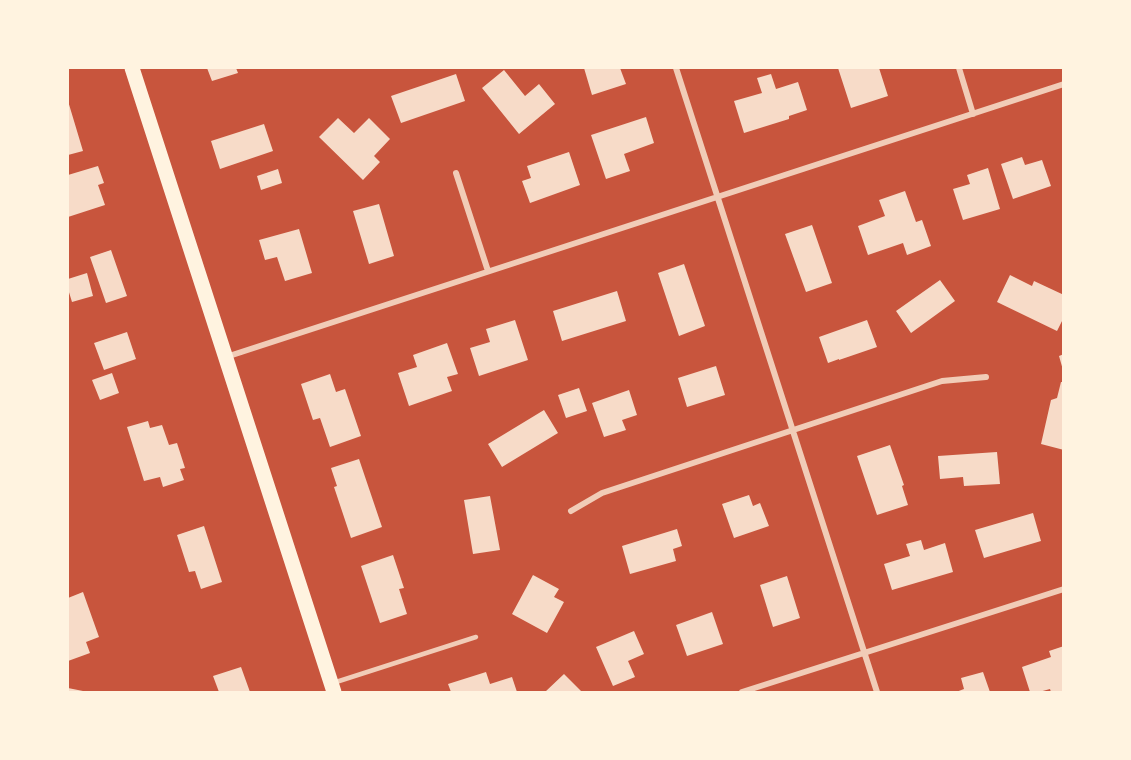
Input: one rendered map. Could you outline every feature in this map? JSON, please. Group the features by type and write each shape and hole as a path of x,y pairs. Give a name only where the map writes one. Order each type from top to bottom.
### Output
{"main road":[{"path":"132,68 333,688"}],"street":[{"path":"676,68 877,693"},
{"path":"959,68 973,114"},
{"path":"225,357 1064,84"},
{"path":"456,173 488,272"},
{"path":"571,511 602,493 942,381 986,377"},
{"path":"742,693 1064,589"}],"lane":[{"path":"333,688 476,637"}],"building":[{"path":"207,68 236,68 238,73 212,81"},
{"path":"584,68 620,68 626,84 592,95"},
{"path":"838,68 879,68 888,96 851,108"},
{"path":"504,70 525,96 539,84 555,104 519,134 482,88"},
{"path":"456,74 465,101 401,123 391,96"},
{"path":"771,74 776,89 798,82 807,110 789,116 789,119 744,133 734,101 762,93 757,78"},
{"path":"68,101 83,151 68,155"},
{"path":"646,117 654,143 624,154 630,171 606,179 591,135"},
{"path":"338,118 354,133 369,118 390,139 374,156 380,162 363,180 319,137"},
{"path":"264,124 273,151 220,169 211,141"},
{"path":"569,152 580,185 530,203 522,181 531,178 527,166"},
{"path":"1022,157 1025,165 1042,160 1051,186 1013,199 1001,164"},
{"path":"98,166 104,183 98,185 105,205 68,217 68,175"},
{"path":"988,168 1000,209 963,220 953,189 970,184 967,175"},
{"path":"278,169 282,183 261,190 257,176"},
{"path":"905,191 916,222 922,220 931,246 907,255 903,243 868,255 858,226 885,216 879,200"},
{"path":"379,204 394,256 369,264 353,211"},
{"path":"812,225 832,283 806,292 785,234"},
{"path":"299,229 312,273 285,281 277,257 265,260 259,240"},
{"path":"111,250 127,296 106,303 90,257"},
{"path":"684,264 705,326 679,336 658,273"},
{"path":"87,273 93,296 72,302 68,279"},
{"path":"1010,275 1032,286 1034,281 1064,295 1064,317 1057,331 997,302"},
{"path":"940,280 955,301 911,333 896,311"},
{"path":"617,291 626,321 562,341 553,311"},
{"path":"515,320 528,360 479,376 470,348 490,342 486,329"},
{"path":"867,320 877,347 828,363 819,337"},
{"path":"127,332 136,359 104,370 94,343"},
{"path":"447,343 458,374 447,377 452,391 409,406 398,373 417,367 413,355"},
{"path":"1064,354 1064,370 1063,370 1059,356"},
{"path":"716,366 725,395 687,407 678,378"},
{"path":"112,373 119,393 100,400 92,380"},
{"path":"330,374 336,392 345,389 361,436 330,447 320,418 313,420 301,384"},
{"path":"1061,382 1064,382 1064,450 1041,444 1051,400 1057,398"},
{"path":"579,388 587,411 566,418 558,395"},
{"path":"629,390 637,415 622,420 626,430 604,437 592,403"},
{"path":"544,410 558,433 502,467 488,444"},
{"path":"148,421 150,428 162,425 169,445 177,443 185,468 180,469 184,480 163,487 160,477 144,481 127,427"},
{"path":"890,445 904,485 902,486 908,505 877,515 857,456"},
{"path":"997,452 1000,484 964,486 963,477 940,479 938,456"},
{"path":"359,459 382,527 351,538 334,487 337,486 331,468"},
{"path":"749,495 753,506 760,503 769,526 734,538 722,504"},
{"path":"490,496 500,550 473,554 464,500"},
{"path":"1033,513 1041,541 984,558 975,530"},
{"path":"204,526 222,582 201,589 195,571 189,572 177,535"},
{"path":"677,529 682,546 673,549 676,561 630,574 622,546"},
{"path":"921,540 924,550 945,543 953,572 892,590 884,564 910,556 906,544"},
{"path":"393,555 404,588 399,589 407,614 380,623 361,566"},
{"path":"533,575 559,589 554,597 564,602 547,633 512,614"},
{"path":"787,576 800,618 773,627 760,585"},
{"path":"83,592 99,637 86,642 90,653 68,661 68,598"},
{"path":"712,612 723,644 687,656 676,625"},
{"path":"634,631 644,654 628,661 635,677 613,686 596,647"},
{"path":"1064,646 1064,692 1051,692 1050,689 1030,692 1022,667 1051,657 1049,651"},
{"path":"241,667 250,692 219,692 213,676"},
{"path":"486,672 490,684 512,677 517,692 451,692 448,684"},
{"path":"983,672 990,692 956,692 964,689 961,678"},
{"path":"564,674 582,692 545,692"},
{"path":"68,688 83,691 83,692 68,692"}]}
